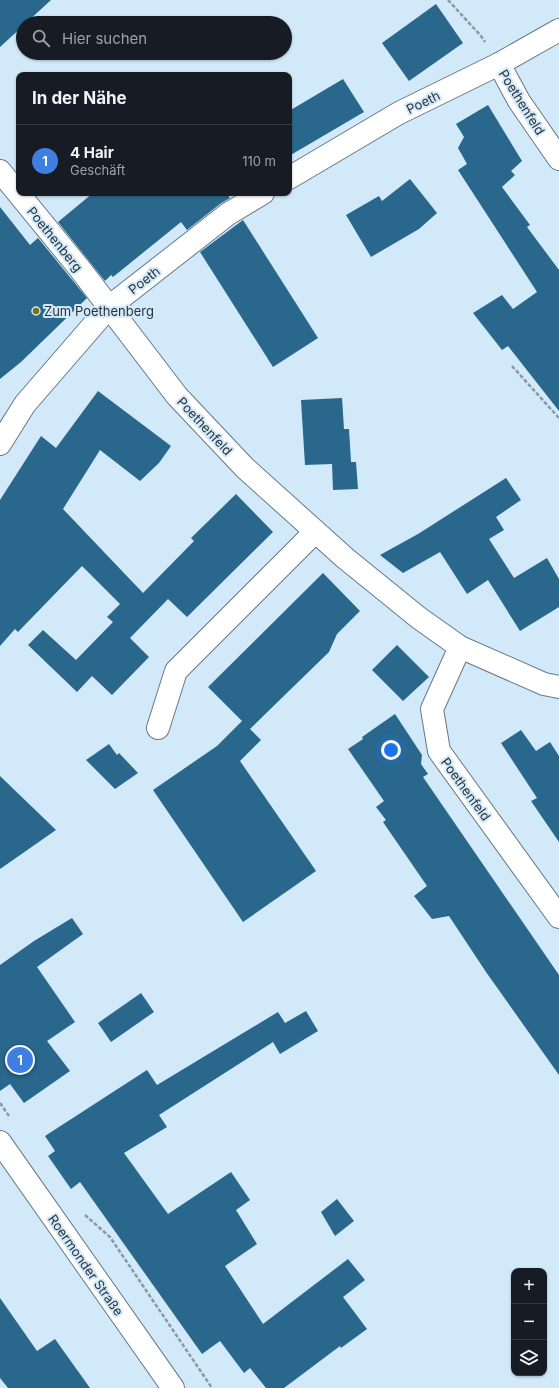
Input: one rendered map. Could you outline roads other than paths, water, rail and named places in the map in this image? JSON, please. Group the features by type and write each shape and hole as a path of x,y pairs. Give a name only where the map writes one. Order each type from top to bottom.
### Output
{"street":[{"name":"Poeth","path":"292,176 399,113 499,64 559,30"},
{"name":"Poethenfeld","path":"499,64 519,101 559,159"},
{"name":"Poethenberg","path":"0,171 16,191"},
{"name":"Poethenberg","path":"20,196 109,307"},
{"name":"Poeth","path":"0,444 25,404 109,307 228,214 258,196"},
{"name":"Poethenfeld","path":"109,307 176,396 245,468 345,558 419,618 460,647 544,684 559,688"},
{"path":"158,728 176,671 315,532"},
{"name":"Poethenfeld","path":"460,647 432,709 439,751 559,917"},
{"name":"Roermonder Straße","path":"0,1142 173,1388"}],"place":[{"name":"Zum Poethenberg","path":"36,311"},
{"name":"4 Hair","path":"20,1060"}]}
